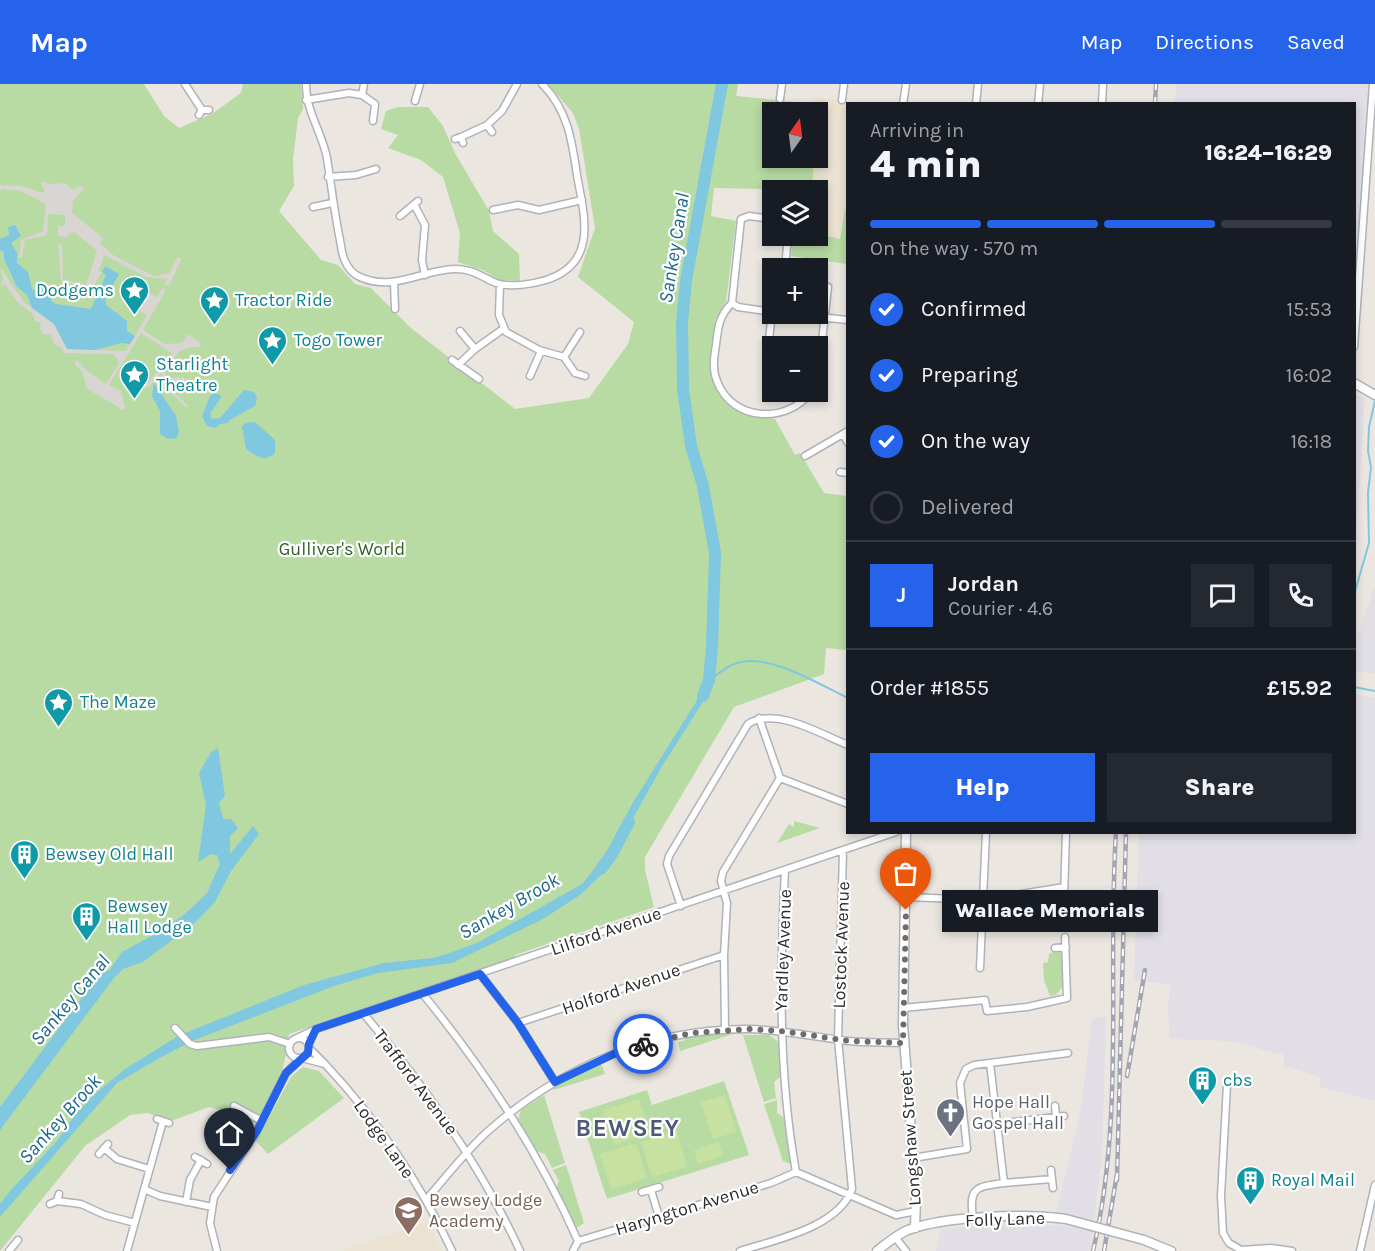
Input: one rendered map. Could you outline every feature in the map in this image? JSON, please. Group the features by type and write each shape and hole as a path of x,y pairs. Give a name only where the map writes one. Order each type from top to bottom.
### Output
{"street":[{"path":"185,84 203,112"},
{"path":"306,84 306,100 326,156 342,254 349,268 365,279 394,282 443,270 464,269 500,284 540,282 556,276 569,266 580,250 586,232 569,127 558,102 542,84"},
{"path":"362,95 364,84"},
{"path":"415,101 420,84"},
{"path":"459,140 487,125 502,111 517,84"},
{"path":"780,99 782,84"},
{"path":"842,99 844,84"},
{"path":"903,102 906,84"},
{"path":"975,102 978,84"},
{"path":"1038,102 1040,84"},
{"path":"1102,102 1103,84"},
{"path":"1356,320 1373,84"},
{"path":"306,100 344,94 362,95 375,104 374,123"},
{"path":"487,125 492,132"},
{"path":"328,177 356,175 377,168"},
{"path":"501,197 503,207"},
{"path":"493,210 520,205 539,210 582,200"},
{"path":"312,207 332,203"},
{"path":"400,216 417,204 426,225 422,260 424,275"},
{"path":"762,218 749,216 741,219 732,303 719,318 714,363 716,378 726,396 747,411 767,416 789,411 799,402"},
{"path":"394,282 395,309"},
{"path":"500,284 499,306 503,329"},
{"path":"732,303 738,307 762,311"},
{"path":"828,318 846,320"},
{"path":"458,365 475,349 503,329"},
{"path":"503,329 541,351 564,357 575,373 585,376"},
{"path":"460,331 475,349"},
{"path":"564,357 580,332"},
{"path":"530,376 541,351"},
{"path":"452,360 479,379"},
{"path":"1356,384 1372,393"},
{"path":"805,456 845,433"},
{"path":"840,472 846,473"},
{"path":"759,718 780,778 846,803"},
{"path":"681,906 668,864 669,856 745,727 759,718 777,718 846,745"},
{"path":"725,1030 724,955 728,903 721,881 723,872 780,778"},
{"name":"Lilford Avenue","path":"297,1038 316,1029 890,834"},
{"name":"Longshaw Street","path":"906,834 903,1043 913,1158 915,1228"},
{"path":"980,968 986,834"},
{"path":"1064,897 1066,834"},
{"name":"Lostock Avenue","path":"843,851 838,1039 852,1184 849,1196"},
{"name":"Yardley Avenue","path":"785,870 781,1031 789,1131 796,1172"},
{"path":"906,897 983,900 1064,886"},
{"path":"903,1008 985,1000 987,1011 1027,1007 1067,998 1065,937"},
{"path":"1055,948 1066,947"},
{"name":"Holford Avenue","path":"518,1023 724,955"},
{"path":"480,974 518,1023 555,1082"},
{"path":"422,993 471,1055 511,1112 560,1201 578,1241 573,1251"},
{"name":"Trafford Avenue","path":"363,1013 426,1091 467,1152 520,1251"},
{"path":"175,1028 190,1044 202,1045 269,1037 290,1044"},
{"path":"286,1073 308,1053 316,1029"},
{"path":"426,1200 467,1152 511,1112 555,1082 616,1053 637,1046 692,1033 725,1030 781,1031 838,1039 903,1043"},
{"path":"217,1251 210,1229 212,1207 219,1187 262,1121 286,1073 290,1044 297,1038 303,1039 309,1046"},
{"name":"Lodge Lane","path":"309,1046 369,1115 426,1200 452,1251"},
{"path":"290,1053 325,1064"},
{"path":"913,1158 967,1149 961,1076 969,1067 1068,1053"},
{"path":"990,1063 1004,1184"},
{"path":"1227,1085 1221,1196 1223,1233 1229,1243 1241,1250 1271,1248 1292,1251"},
{"path":"1055,1106 1056,1117"},
{"path":"234,1119 237,1108 262,1121"},
{"path":"997,1124 1064,1116"},
{"path":"129,1250 163,1121"},
{"path":"104,1148 117,1159 149,1169"},
{"path":"186,1202 190,1180 201,1160"},
{"path":"1051,1170 1053,1188"},
{"path":"796,1172 896,1215 911,1212"},
{"name":"Haryngton Avenue","path":"578,1241 796,1172"},
{"path":"973,1220 971,1201 974,1191 980,1187 1052,1179"},
{"path":"1360,1251 1375,1185"},
{"path":"642,1192 659,1187"},
{"path":"144,1189 186,1202 212,1207"},
{"path":"651,1190 659,1217"},
{"path":"740,1251 808,1230 849,1196"},
{"path":"50,1204 58,1197 105,1215 135,1223"},
{"name":"Folly Lane","path":"877,1251 895,1237 915,1228 1027,1216 1066,1219 1143,1240 1152,1247 1171,1251"},
{"path":"895,1237 906,1251"},
{"path":"14,1246 20,1251"}],"shaded area":[{"path":"1176,84 1375,84 1375,119 1369,135 1356,331 1356,102 1175,102"},
{"path":"736,96 794,102 762,102 762,165"},
{"path":"814,97 854,102 846,102 846,264 828,261 828,258 791,256 792,246 828,246 828,180 768,180 763,168 828,168 828,102 813,102"},
{"path":"43,181 50,184 65,183 73,190 80,186 84,189 73,200 72,213 103,238 100,243 113,255 154,276 170,273 177,257 182,258 169,286 165,284 167,279 146,277 104,255 99,271 102,272 92,288 61,281 58,244 62,245 63,279 86,285 97,251 74,232 67,238 58,235 58,226 65,226 65,215 48,214 47,235 25,240 22,258 19,258 21,240 43,231 46,204 21,191 2,189 0,192 0,185 22,186 42,193 45,191 41,184"},
{"path":"0,267 24,302 54,324 68,349 126,351 147,315 122,300 132,284 157,297 162,288 166,290 143,330 165,344 182,343 189,334 200,343 201,347 180,351 164,370 166,377 185,378 185,381 166,381 188,406 187,408 172,394 161,373 150,386 140,390 139,387 148,383 172,353 141,333 109,385 121,391 125,408 123,410 86,388 83,373 74,363 77,360 87,371 106,384 119,363 114,354 63,353 62,348 54,344 51,335 43,334 40,329 41,323 35,321 32,313 20,305 5,285 0,286 3,280"},
{"path":"1356,394 1365,399 1356,537"},
{"path":"1375,585 1375,674 1356,671 1356,642"},
{"path":"1356,694 1375,698 1375,1101 1320,1087 1321,1077 1284,1066 1284,1055 1230,1041 1170,1039 1168,1008 1171,984 1134,981 1139,834 1356,834"},
{"path":"1106,1016 1102,1155 1094,1221 1056,1212 1080,1114 1092,1018"},
{"name":"Bewsey Lodge Academy","path":"427,1219 442,1251 342,1251 423,1223"},
{"path":"1001,1223 1068,1226 1093,1231 1089,1251 936,1251 941,1229"}],"green space":[{"name":"Gulliver's World","path":"0,84 144,84 164,116 179,128 212,114 241,93 243,84 301,84 303,109 298,118 293,160 294,186 279,211 321,260 338,265 355,284 371,288 411,328 515,409 589,398 628,344 634,322 578,277 595,228 579,129 573,113 548,84 738,84 736,96 795,102 762,102 762,168 813,168 813,180 762,180 762,189 714,188 711,216 736,221 726,301 715,320 712,363 714,380 722,396 733,407 750,415 775,419 795,455 800,453 824,493 846,496 846,650 826,648 824,674 734,707 645,857 645,870 654,907 515,955 516,959 289,1034 275,1093 256,1124 235,1114 209,1107 171,1121 147,1113 130,1115 85,1146 0,1251"},
{"path":"398,107 428,107 443,126 455,153 489,211 493,231 519,254 520,281 499,280 483,270 458,262 460,233 443,177 421,160 388,148 398,135 381,129 386,111"},
{"path":"846,210 846,264 828,261 828,258 791,256 792,246 828,246 828,236 840,239"},
{"path":"794,821 820,828 777,843 789,824 794,827"},
{"path":"1055,951 1063,953 1062,987 1056,995 1050,996 1044,980 1043,963 1048,962 1049,954"},
{"path":"736,1033 680,1051 678,1042 686,1040 685,1038"},
{"path":"743,1035 769,1035 779,1042 781,1076 774,1082 776,1098 764,1102"},
{"path":"601,1063 605,1074 554,1090 553,1087"},
{"path":"303,1067 319,1071 344,1098 268,1154 256,1141 291,1077"},
{"path":"724,1081 749,1155 607,1199 579,1112 647,1090 652,1105"},
{"path":"544,1095 565,1163 552,1168 545,1154 536,1151 518,1120 521,1110"},
{"path":"725,1095 736,1132 713,1139 701,1102"},
{"path":"639,1099 650,1133 614,1145 603,1110"},
{"path":"777,1100 777,1113 784,1118 791,1164 783,1161 764,1104"},
{"path":"677,1131 687,1167 652,1177 641,1142"},
{"path":"719,1142 723,1156 698,1164 694,1150"},
{"path":"636,1143 647,1178 611,1189 600,1154"},
{"path":"566,1165 584,1223 575,1229 556,1188 559,1181 553,1170"}],"water":[{"path":"15,225 21,236 11,243 17,253 17,263 28,272 32,289 37,292 44,288 50,290 51,301 56,304 91,309 106,275 102,272 105,266 119,274 105,299 106,305 127,321 127,331 135,336 130,344 121,343 95,350 67,349 54,324 32,308 27,295 17,287 4,259 4,252 0,250 0,239 9,235 8,227"},
{"path":"154,383 176,416 179,432 176,439 166,438 160,434 160,411 152,396"},
{"path":"244,390 254,392 257,397 255,406 228,423 220,424 215,428 207,426 202,416 210,396 214,393 222,396 210,414 212,419 220,418"},
{"path":"255,422 275,440 275,453 267,458 260,457 246,449 242,427 245,423"},
{"name":"Sankey Brook","path":"703,680 712,684 708,694 661,768 602,874 580,895 543,919 452,963 378,973 334,986 192,1041 156,1060 117,1083 0,1217 0,1204 10,1191 57,1141 75,1115 96,1093 125,1069 178,1036 304,985 384,963 433,958 450,953 479,942 582,884 604,857 632,804 696,702"},
{"path":"218,748 225,796 219,803 223,819 231,819 238,828 230,836 230,854 253,826 259,834 231,871 215,902 196,922 143,962 123,969 114,978 0,1130 0,1107 102,971 109,971 122,952 157,933 185,914 207,893 220,864 217,855 211,854 198,862 206,805 199,773 211,752"}],"waterway":[{"name":"Sankey Canal","path":"703,696 709,680 712,647 715,553 703,486 691,446 683,389 682,322 686,281 722,84"},
{"path":"1356,588 1369,543 1368,492 1371,467 1368,451 1369,427 1375,401"},
{"path":"709,680 733,664 750,661 764,662 794,672 846,697"},
{"path":"1356,687 1375,691"},
{"name":"Sankey Brook","path":"601,869 629,822"}],"railway":[{"path":"1155,102 1156,84"},
{"path":"1093,1251 1103,1200 1112,1095 1116,834"},
{"path":"1117,1180 1126,834"},
{"path":"1127,1076 1145,970"},
{"path":"1104,1251 1117,1174"}],"way so far":[{"path":"643,1044 692,1033 749,1029 781,1031 849,1041 903,1043 906,910"}],"place":[{"name":"Dodgems","path":"135,316"},
{"name":"Tractor Ride","path":"214,326"},
{"name":"Togo Tower","path":"273,366"},
{"name":"Starlight Theatre","path":"135,400"},
{"name":"The Maze","path":"59,728"},
{"name":"Bewsey Old Hall","path":"24,880"},
{"name":"Wallace Memorials","path":"906,910"},
{"name":"Bewsey Hall Lodge","path":"86,942"},
{"name":"cbs","path":"1202,1106"},
{"name":"Hope Hall Gospel Hall","path":"951,1138"},
{"name":"Royal Mail","path":"1250,1206"},
{"name":"Bewsey Lodge Academy","path":"408,1236"}],"district":[{"name":"BEWSEY","path":"628,1128"}],"route":[{"path":"230,1170 257,1131 286,1073 308,1053 309,1044 316,1029 480,974 518,1023 555,1082 578,1069 643,1044"}]}
